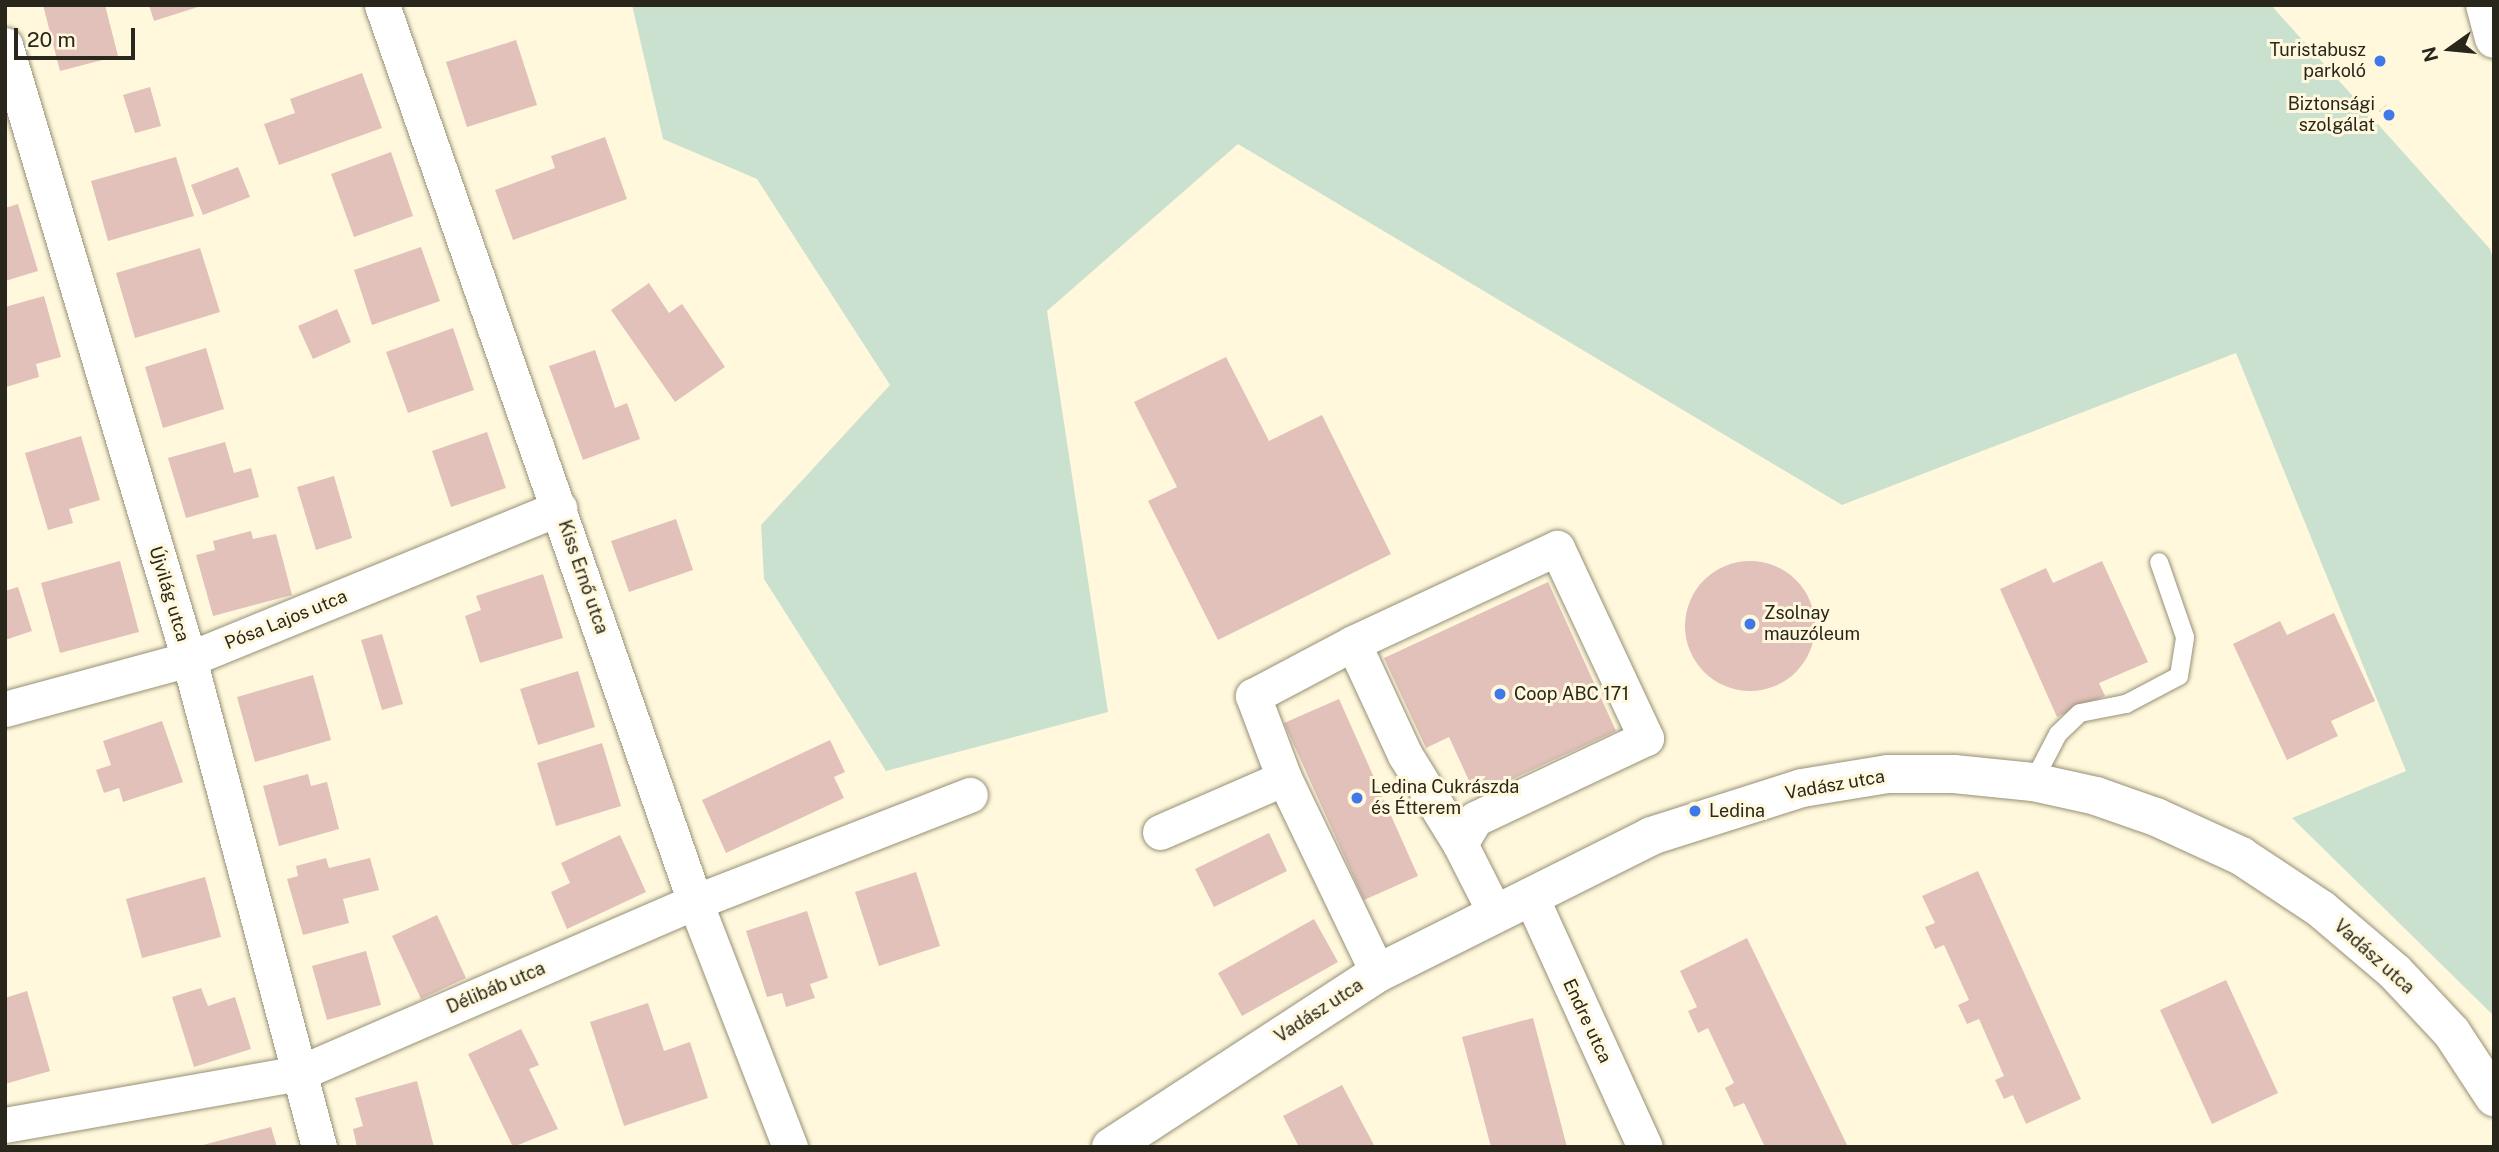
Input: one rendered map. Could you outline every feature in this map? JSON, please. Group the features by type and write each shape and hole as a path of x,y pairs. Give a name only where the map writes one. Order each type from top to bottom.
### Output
{"street":[{"name":"Kiss Ernő utca","path":"382,5 695,902 790,1147"},
{"path":"2485,5 2494,38"},
{"name":"Újvilág utca","path":"5,45 189,659 319,1147"},
{"name":"Pósa Lajos utca","path":"5,709 189,659 559,508"},
{"path":"1378,973 1284,778 1254,696 1353,643 1557,548 1646,738 1475,819 1460,844"},
{"path":"1353,643 1405,755 1460,844 1495,913"},
{"name":"Vadász utca","path":"1111,1147 1378,973 1651,836 1802,788 1888,775 1954,774 2033,782 2157,817 2241,856 2321,909 2395,972 2452,1033 2494,1097"},
{"path":"1160,832 1284,778"},
{"name":"Délibáb utca","path":"5,1125 299,1073 695,902 970,795"},
{"name":"Endre utca","path":"1530,895 1645,1147"}],"lane":[{"path":"2033,782 2058,734 2080,713 2126,704 2179,676 2185,637 2159,562"}],"green space":[{"path":"632,5 2271,5 2490,249 2494,263 2494,1016 2292,818 2406,771 2236,353 1842,505 1238,144 1047,311 1108,712 886,771 764,579 761,525 890,385 757,179 663,139"}],"building":[{"path":"43,5 105,5 118,56 60,71"},
{"path":"149,5 200,5 201,6 154,21"},
{"path":"516,40 537,105 467,127 446,62"},
{"path":"362,73 382,128 279,165 264,124 295,113 290,99"},
{"path":"150,87 161,126 135,133 123,95"},
{"name":"Biztonsági szolgálat","path":"2386,105 2398,118 2391,125 2379,111"},
{"path":"605,137 627,199 513,240 495,190 555,168 551,156"},
{"path":"391,152 413,216 354,237 331,174"},
{"path":"176,157 194,216 108,241 91,181"},
{"path":"238,167 250,197 203,215 191,185"},
{"path":"18,204 38,271 5,281 5,208"},
{"path":"421,247 440,301 372,325 354,270"},
{"path":"200,248 220,312 135,338 116,273"},
{"path":"649,283 669,313 682,304 725,367 675,402 611,310"},
{"path":"44,296 61,357 36,364 39,377 6,387 5,307"},
{"path":"337,309 351,342 313,359 298,326"},
{"path":"453,328 474,390 408,413 386,352"},
{"path":"206,348 224,409 163,428 145,367"},
{"path":"595,350 615,408 627,403 640,439 583,460 549,366"},
{"path":"1226,357 1269,441 1322,415 1391,554 1218,640 1148,501 1177,487 1134,402"},
{"path":"487,432 506,488 451,507 432,451"},
{"path":"81,436 100,500 69,509 73,523 48,530 25,453"},
{"path":"225,442 234,473 251,468 259,497 186,518 168,458"},
{"path":"334,476 352,538 316,550 297,487"},
{"path":"676,519 693,570 629,592 611,541"},
{"path":"251,531 253,539 276,534 292,595 213,616 196,555 215,550 213,541"},
{"path":"120,561 139,632 60,653 41,583"},
{"name":"Zsolnay mauzóleum","path":"1750,561 1775,566 1796,580 1810,601 1815,626 1810,651 1796,672 1775,686 1750,691 1725,686 1704,672 1690,651 1685,626 1690,601 1704,580 1725,566"},
{"path":"2102,561 2148,662 2099,683 2105,696 2057,717 2000,589 2046,568 2053,583"},
{"path":"543,574 563,638 480,663 465,616 481,610 476,596"},
{"name":"Coop ABC 171","path":"1548,582 1616,731 1476,796 1449,737 1426,748 1384,658"},
{"path":"18,587 32,631 5,640 5,591"},
{"path":"2334,613 2375,701 2331,721 2338,736 2287,760 2233,644 2280,621 2287,635"},
{"path":"382,634 403,704 382,710 361,640"},
{"path":"578,671 595,727 538,745 520,689"},
{"path":"313,675 331,740 255,762 237,697"},
{"path":"1339,699 1418,876 1364,900 1284,723"},
{"path":"162,721 183,782 123,802 119,788 104,793 96,770 111,765 103,741"},
{"path":"830,740 845,772 834,777 844,798 726,853 702,800"},
{"path":"602,743 621,806 556,826 537,763"},
{"path":"308,774 311,786 327,782 339,829 279,846 263,786"},
{"path":"1269,833 1287,871 1214,907 1195,869"},
{"path":"620,835 646,892 567,929 551,892 570,883 561,863"},
{"path":"326,858 329,868 370,858 379,890 343,899 349,923 303,935 287,879 298,876 296,866"},
{"path":"1978,871 2081,1099 2026,1124 2013,1095 2004,1099 1995,1080 2004,1076 1979,1019 1967,1024 1958,1005 1969,1000 1944,945 1935,949 1925,927 1935,923 1922,896"},
{"path":"916,872 940,946 879,966 855,892"},
{"path":"205,877 221,937 142,958 126,899"},
{"path":"807,911 828,978 810,984 815,998 786,1007 782,993 767,997 746,931"},
{"path":"437,915 466,978 421,999 392,936"},
{"path":"1314,919 1338,962 1242,1016 1218,973"},
{"path":"1747,938 1848,1147 1765,1147 1744,1103 1734,1107 1725,1088 1734,1083 1708,1028 1698,1033 1688,1011 1697,1007 1680,971"},
{"path":"366,951 381,1005 327,1020 312,966"},
{"path":"2226,980 2278,1093 2212,1124 2160,1010"},
{"path":"201,988 208,1006 235,997 251,1049 194,1067 172,997"},
{"path":"27,991 50,1071 5,1084 5,998"},
{"path":"648,1003 664,1051 690,1042 708,1098 624,1126 590,1022"},
{"path":"1533,1018 1567,1147 1491,1147 1462,1037"},
{"path":"521,1029 539,1065 529,1069 558,1129 513,1147 468,1054"},
{"path":"417,1081 434,1147 357,1147 353,1129 363,1126 355,1098"},
{"path":"1342,1085 1375,1147 1299,1147 1283,1116"},
{"path":"271,1127 277,1147 199,1147 199,1146"}],"place":[{"name":"Turistabusz parkoló","path":"2380,61"},
{"name":"Biztonsági szolgálat","path":"2389,115"},
{"name":"Zsolnay mauzóleum","path":"1750,624"},
{"name":"Coop ABC 171","path":"1500,694"},
{"name":"Ledina Cukrászda és Étterem","path":"1357,798"},
{"name":"Ledina","path":"1695,811"}]}
